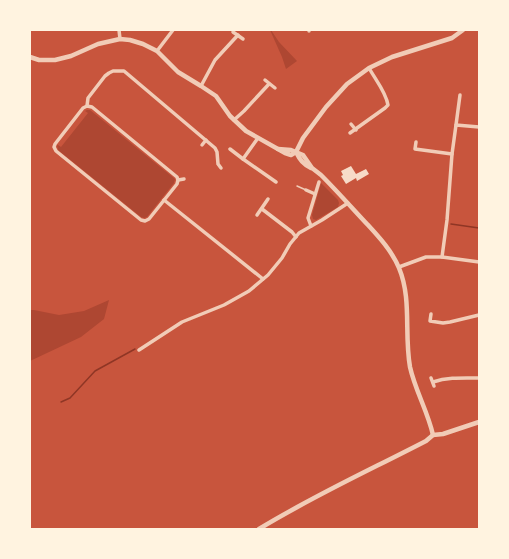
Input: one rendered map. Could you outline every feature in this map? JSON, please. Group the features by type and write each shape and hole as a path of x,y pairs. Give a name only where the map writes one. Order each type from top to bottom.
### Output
{"street":[{"path":"119,30 120,39"},
{"path":"157,51 173,30"},
{"path":"296,152 303,138 326,107 347,84 369,68 392,57 452,38 463,30"},
{"path":"233,32 243,38"},
{"path":"201,86 215,60 238,36"},
{"path":"30,57 39,60 55,60 71,56 98,44 120,39 143,44 157,51 178,72 216,96 230,116 246,131 278,149 296,152 304,165 312,168 321,175 391,252 399,267 406,297 407,344 411,367 433,435"},
{"path":"350,133 388,105 382,89 369,68"},
{"path":"87,106 88,98 105,76 109,73 124,72 215,148 217,152 218,164 221,168"},
{"path":"265,80 275,88"},
{"path":"234,120 269,84"},
{"path":"442,257 448,208 452,154 460,95"},
{"path":"54,147 83,108 87,106 92,107 177,177 178,180"},
{"path":"351,124 356,130"},
{"path":"456,125 479,127"},
{"path":"243,159 258,138"},
{"path":"202,145 206,140"},
{"path":"416,142 415,149 452,154"},
{"path":"49,147 54,147"},
{"path":"54,147 56,151 141,220 145,221"},
{"path":"230,149 276,182"},
{"path":"178,180 184,179"},
{"path":"145,221 149,219 177,184 178,180"},
{"path":"311,226 308,218 319,182"},
{"path":"306,190 316,194"},
{"path":"257,215 268,199"},
{"path":"164,200 263,279"},
{"path":"139,350 182,322 224,305 249,291 263,279 282,258 296,236 348,203"},
{"path":"262,209 296,236"},
{"path":"145,221 146,227"},
{"path":"399,267 426,257 442,257 479,262"},
{"path":"431,314 430,321 443,323 479,315"},
{"path":"434,386 432,380 479,378"},
{"path":"259,529 285,513 426,441 433,435 443,434 479,422"}],"lane":[{"path":"297,186 306,190"}],"shaded area":[{"path":"270,30 297,61 286,69 282,57"},
{"path":"90,110 175,179 174,183 147,217 141,217 58,150 57,145 61,147 88,113 85,111"},
{"path":"321,183 338,200 339,203 338,207 316,220 313,219 312,215"},
{"path":"109,300 104,319 81,337 30,361 30,310 59,315 84,311"}],"building":[{"path":"351,166 356,174 366,169 369,174 357,181 356,178 346,184 341,176 343,175 341,171"}],"waterway":[{"path":"451,224 479,228"},
{"path":"61,402 70,398 95,371 135,349"}]}
